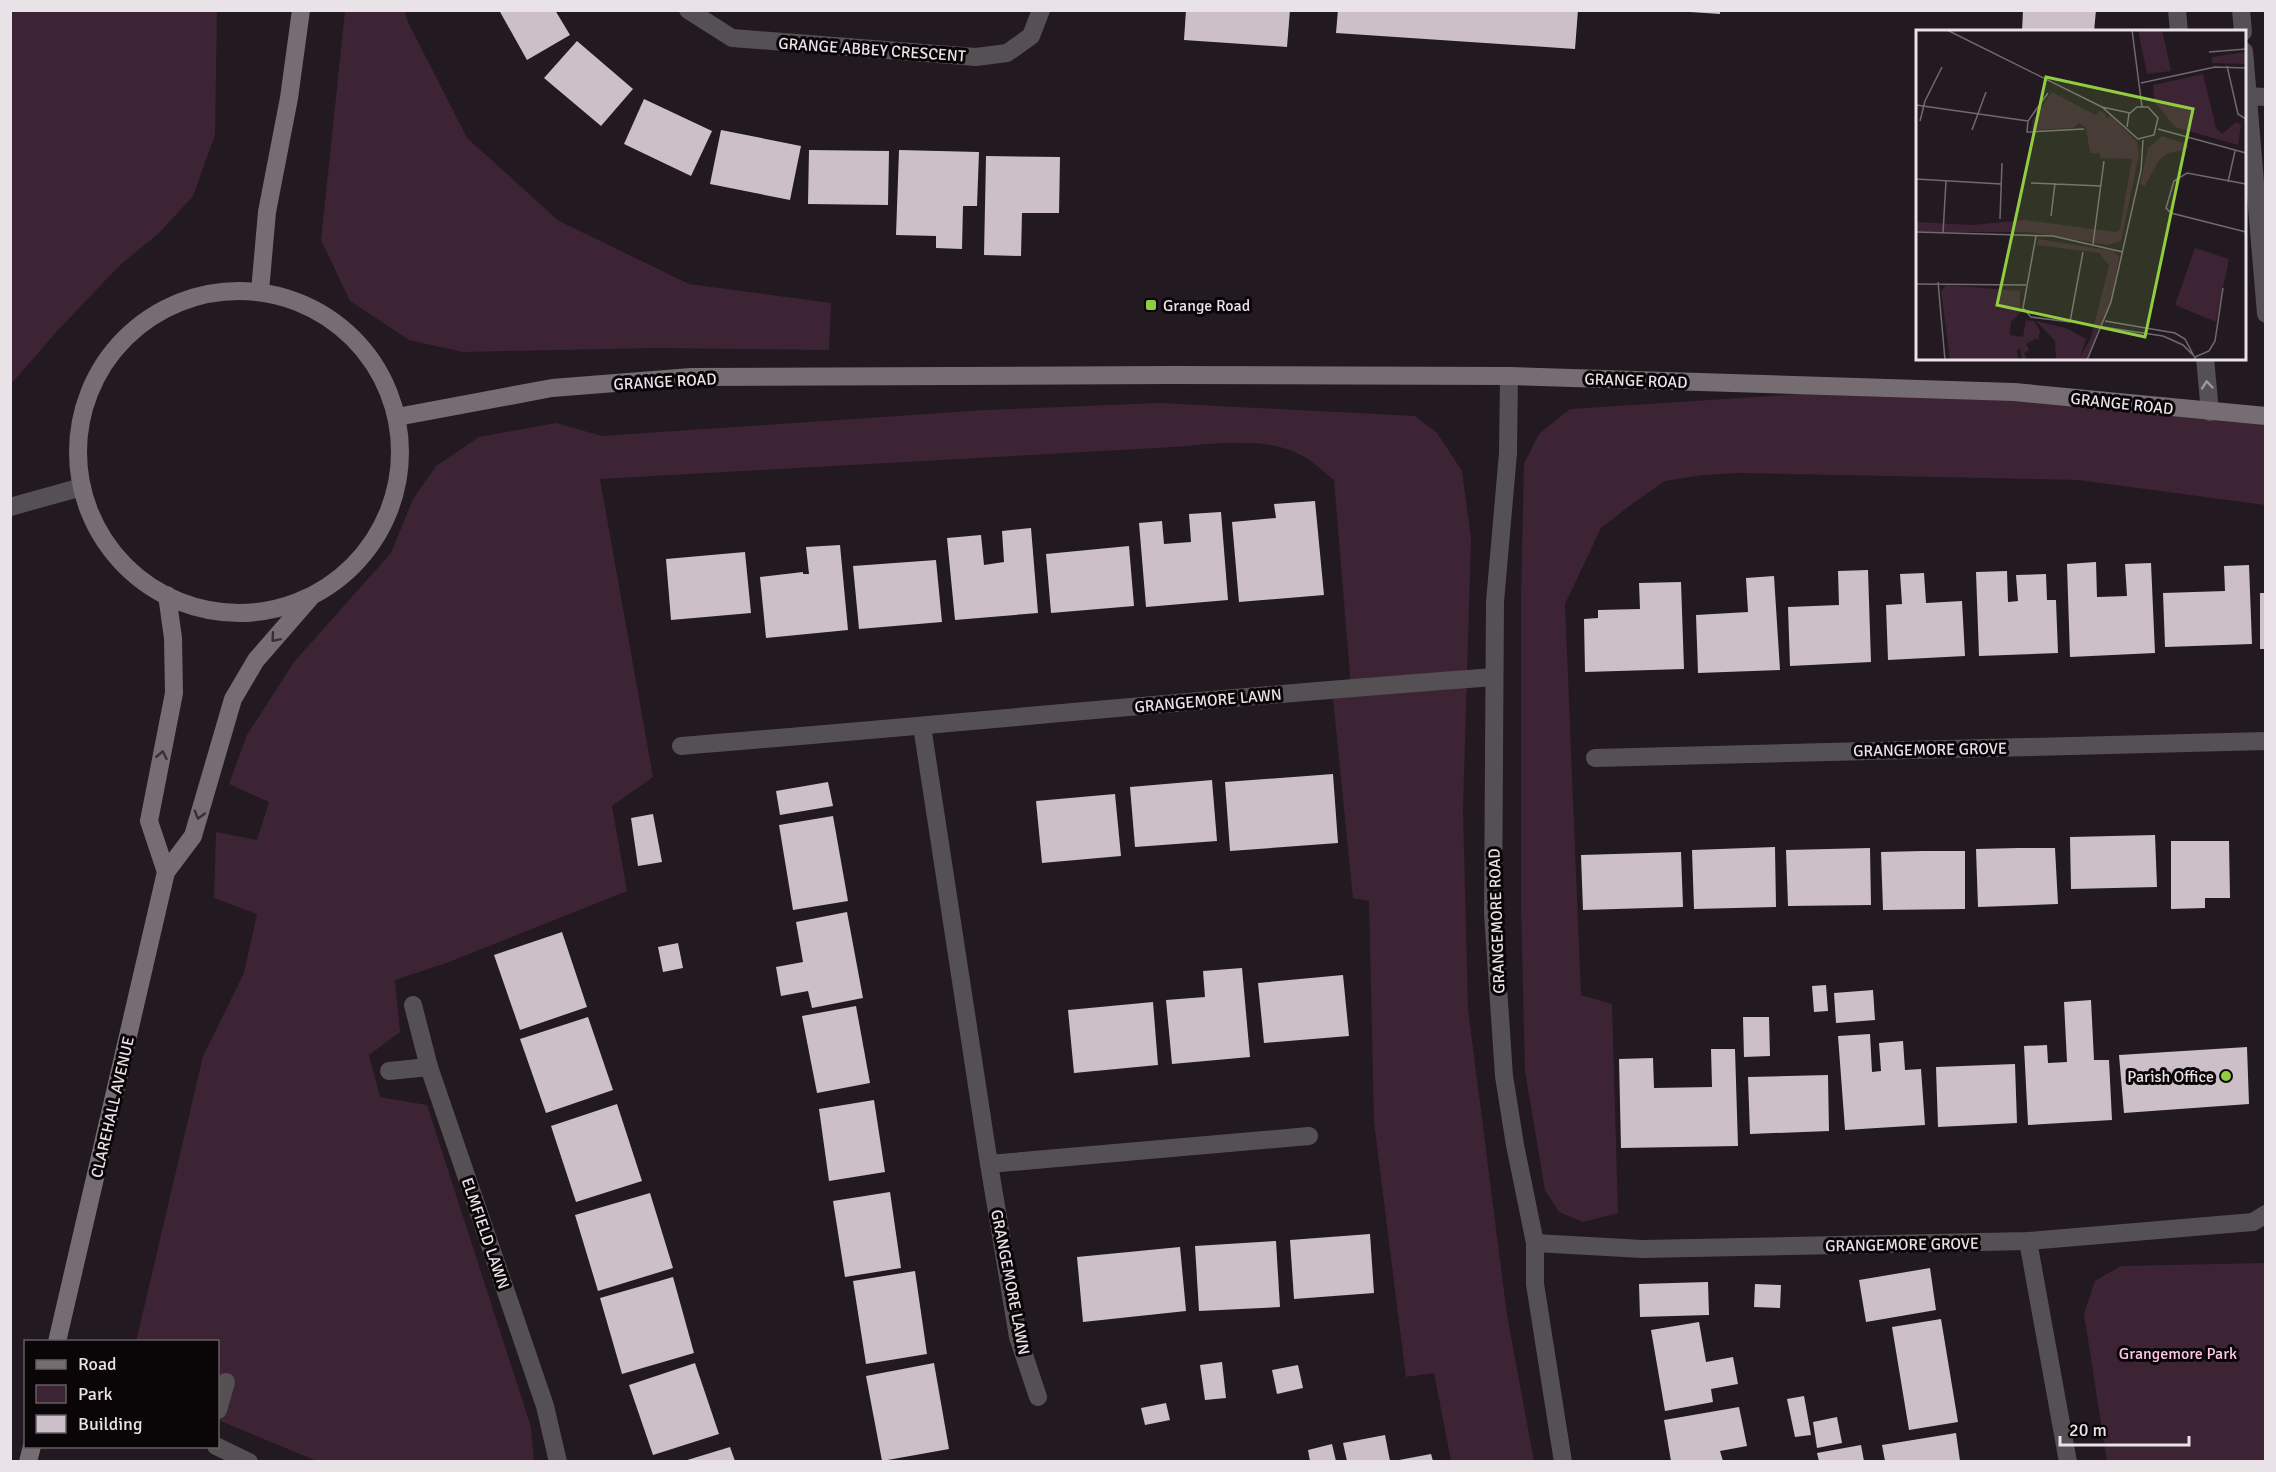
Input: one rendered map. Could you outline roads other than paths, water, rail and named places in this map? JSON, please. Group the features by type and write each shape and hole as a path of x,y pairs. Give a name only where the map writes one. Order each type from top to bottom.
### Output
{"main road":[{"path":"260,291 267,212 289,98 301,10"},
{"path":"260,291 298,301 332,320 362,346 384,379 397,417 400,466 389,513 364,555 328,588 283,608 234,614 182,604 136,577 101,537 82,488 78,436 92,386 120,342 160,311 208,293 260,291"},
{"name":"GRANGE ROAD","path":"397,417 552,388 691,377 1146,375 1509,376 2014,392 2265,416"},
{"name":"CLAREHALL AVENUE","path":"57,1340 166,872 193,836 233,699 256,660 314,594"},
{"path":"166,872 149,821 174,693 173,638 167,595"}],"street":[{"name":"GRANGE ABBEY CRESCENT","path":"688,10 732,38 976,57 1006,53 1031,36 1041,10"},
{"path":"2177,10 2179,30"},
{"path":"2241,10 2243,30"},
{"path":"2246,61 2253,97 2265,314"},
{"path":"2205,360 2210,412"},
{"name":"GRANGEMORE ROAD","path":"1509,376 1508,453 1495,602 1493,913 1504,1076 1535,1243 1534,1284 1563,1461"},
{"path":"10,507 82,488"},
{"name":"GRANGEMORE LAWN","path":"681,746 1317,690 1494,677"},
{"name":"GRANGEMORE LAWN","path":"922,726 1018,1338 1038,1397"},
{"name":"GRANGEMORE GROVE","path":"1595,758 2265,741"},
{"name":"ELMFIELD LAWN","path":"413,1005 429,1067 546,1406 558,1461"},
{"path":"389,1071 429,1067"},
{"path":"989,1164 1309,1136"},
{"name":"GRANGEMORE GROVE","path":"1535,1243 1642,1249 2028,1241 2253,1222 2265,1215"},
{"path":"2028,1241 2068,1461"},
{"path":"219,1406 226,1382"},
{"path":"219,1447 249,1461"}],"place":[{"name":"Grange Road","path":"1151,305"},
{"name":"Parish Office","path":"2226,1076"}],"park label":[{"name":"Grangemore Park","path":"2178,1353"}]}
